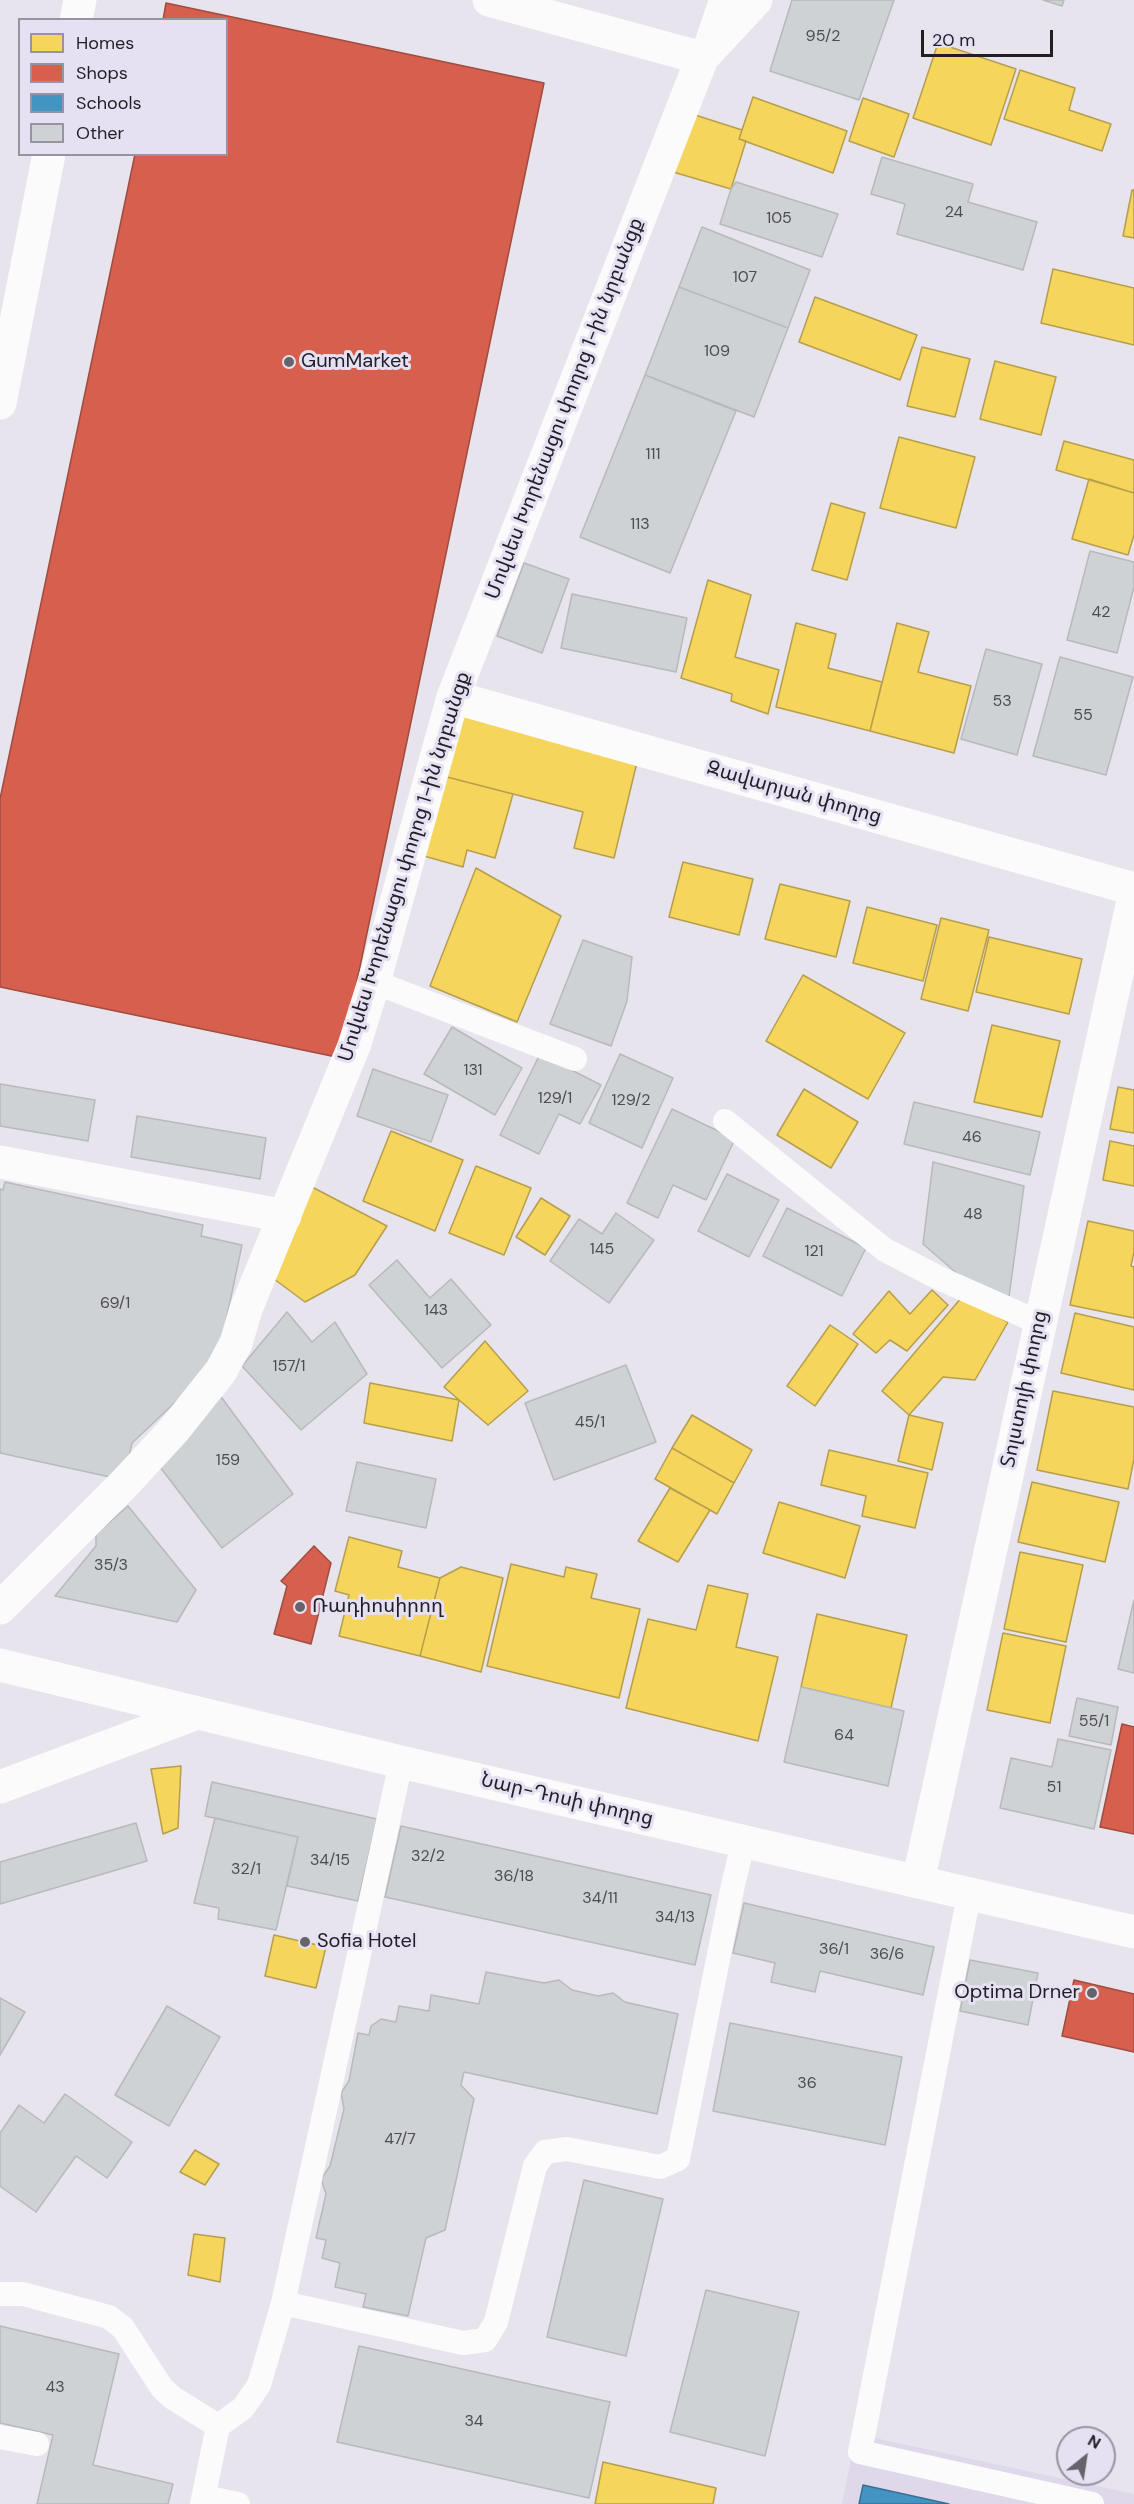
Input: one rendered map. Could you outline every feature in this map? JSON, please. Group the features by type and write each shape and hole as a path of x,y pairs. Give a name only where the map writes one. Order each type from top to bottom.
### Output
{"street":[{"path":"56,18 60,0"},
{"path":"76,18 80,0"},
{"path":"489,0 702,58 756,0"},
{"name":"Մովսես Խորենացու փողոց 1-ին նրբանցք","path":"0,1608 132,1476 174,1430 221,1371 236,1343 246,1309 354,1046 453,697 702,58"},
{"path":"0,323 31,156"},
{"path":"0,403 49,156"},
{"name":"Զավարյան փողոց","path":"453,697 1134,889"},
{"name":"Տոլստոյի փողոց","path":"918,1882 1134,896"},
{"path":"0,1162 285,1216"},
{"name":"Նար-Դոսի փողոց","path":"0,1665 401,1762 1134,1932"},
{"path":"0,1787 197,1713"}],"lane":[{"path":"702,58 721,0"},
{"path":"374,982 575,1059"},
{"path":"725,1121 885,1250 941,1280 1040,1323"},
{"path":"238,2504 203,2501 218,2426 243,2408 259,2385 283,2302 401,1762"},
{"path":"283,2302 463,2343 485,2340 496,2322 535,2166 545,2152 567,2149 660,2167 678,2159 744,1840"},
{"path":"969,1895 860,2452 1092,2504"},
{"path":"0,2294 23,2294 109,2317 123,2328 162,2388 218,2426"},
{"path":"0,2437 37,2444"}],"shaded area":[{"path":"856,2434 1056,2477 1056,2486 1097,2486 1134,2494 1134,2504 842,2504"}],"building: Homes":[{"path":"938,43 1016,69 991,145 913,118"},
{"path":"1020,70 1075,88 1069,110 1111,124 1102,151 1004,119"},
{"path":"753,97 847,131 833,173 739,139"},
{"path":"863,98 909,114 894,157 849,141"},
{"path":"692,114 742,130 739,139 746,141 731,189 673,172"},
{"path":"1132,190 1134,190 1134,238 1123,236"},
{"path":"1053,269 1134,288 1134,345 1041,323"},
{"path":"815,297 917,335 900,380 799,342"},
{"path":"922,347 970,359 955,417 907,406"},
{"path":"995,361 1056,377 1041,435 980,419"},
{"path":"899,437 975,457 956,528 880,508"},
{"path":"1064,441 1134,460 1134,493 1056,470"},
{"path":"1089,479 1134,493 1134,535 1128,555 1072,539"},
{"path":"831,503 865,513 847,580 812,570"},
{"path":"708,580 751,595 735,657 779,670 768,714 731,701 732,694 681,678"},
{"path":"796,623 836,634 828,668 882,682 870,731 776,707"},
{"path":"897,623 929,632 918,672 971,686 954,753 870,731"},
{"path":"463,713 638,758 614,858 574,848 583,812 447,777"},
{"path":"447,777 513,794 495,858 467,850 463,867 424,856"},
{"path":"683,862 753,879 739,935 669,917"},
{"path":"476,868 561,916 517,1022 430,986"},
{"path":"780,884 850,901 836,957 765,939"},
{"path":"867,907 937,925 923,981 853,963"},
{"path":"941,918 989,930 968,1011 921,999"},
{"path":"989,937 1082,959 1069,1014 976,992"},
{"path":"803,975 905,1033 868,1099 766,1041"},
{"path":"992,1025 1060,1041 1042,1117 974,1102"},
{"path":"1118,1087 1134,1090 1134,1133 1110,1129"},
{"path":"804,1089 858,1122 831,1168 777,1135"},
{"path":"391,1131 463,1160 435,1231 363,1201"},
{"path":"1110,1141 1134,1146 1134,1186 1103,1180"},
{"path":"476,1166 531,1188 504,1255 449,1233"},
{"path":"312,1187 387,1226 355,1275 305,1302 270,1276"},
{"path":"541,1198 570,1216 545,1255 516,1237"},
{"path":"1088,1221 1134,1231 1131,1266 1134,1267 1134,1318 1070,1305"},
{"path":"932,1290 948,1305 907,1351 890,1340 876,1353 853,1334 889,1291 910,1314"},
{"path":"962,1297 1008,1322 975,1380 943,1377 909,1415 882,1391"},
{"path":"1075,1313 1134,1327 1134,1390 1061,1373"},
{"path":"830,1325 858,1344 815,1406 787,1386"},
{"path":"485,1341 528,1391 488,1425 444,1387"},
{"path":"370,1383 459,1400 452,1441 364,1423"},
{"path":"1053,1391 1134,1407 1134,1459 1128,1489 1037,1470"},
{"path":"692,1415 752,1450 734,1483 672,1448"},
{"path":"909,1415 943,1423 932,1470 898,1461"},
{"path":"672,1448 734,1483 717,1514 655,1479"},
{"path":"829,1450 928,1473 915,1528 862,1516 866,1496 821,1485"},
{"path":"1032,1482 1119,1502 1105,1562 1018,1542"},
{"path":"670,1488 710,1510 678,1562 638,1541"},
{"path":"779,1502 860,1526 845,1578 763,1553"},
{"path":"349,1537 402,1551 398,1567 440,1578 420,1656 339,1636 349,1595 335,1591"},
{"path":"1020,1552 1083,1565 1066,1642 1004,1629"},
{"path":"511,1564 564,1577 566,1567 597,1574 591,1598 640,1609 619,1698 487,1666"},
{"path":"461,1567 503,1578 481,1672 420,1656 440,1578"},
{"path":"708,1585 748,1594 736,1647 778,1657 758,1741 626,1708 648,1619 696,1630"},
{"path":"817,1614 907,1635 891,1708 801,1687"},
{"path":"1003,1633 1066,1646 1050,1723 987,1710"},
{"path":"181,1766 178,1828 163,1834 151,1769"},
{"name":"Sofia Hotel","path":"274,1935 326,1947 316,1988 265,1976"},
{"path":"195,2150 219,2164 205,2185 180,2172"},
{"path":"194,2234 225,2238 220,2282 188,2275"},
{"path":"603,2462 716,2488 713,2504 595,2504"}],"building: Shops":[{"name":"GumMarket","path":"166,3 544,83 341,1058 0,987 0,799 135,156 228,156 228,18 163,18"},
{"path":"314,1546 331,1563 311,1644 274,1634 287,1586 281,1581"},
{"path":"1122,1724 1134,1727 1134,1834 1100,1827"},
{"path":"1074,1980 1134,1994 1134,2052 1062,2036"}],"building: Schools":[{"path":"863,2485 949,2504 859,2504"}],"building: Other":[{"path":"792,0 894,0 859,100 770,71"},
{"path":"1043,0 1064,0 1062,6"},
{"path":"882,157 973,184 968,202 1037,222 1023,270 897,234 905,204 871,194"},
{"path":"736,182 838,214 822,257 720,224 731,189"},
{"path":"702,227 810,270 788,328 679,287"},
{"path":"679,287 788,328 754,417 645,375"},
{"path":"645,375 736,411 670,573 580,537"},
{"path":"1090,551 1134,562 1134,587 1117,653 1067,640"},
{"path":"524,563 569,579 542,653 497,636"},
{"path":"572,594 687,618 676,672 561,648"},
{"path":"986,649 1042,664 1017,755 961,739"},
{"path":"1060,657 1133,677 1106,775 1033,756"},
{"path":"583,940 632,957 627,1001 611,1046 550,1024"},
{"path":"452,1027 522,1068 495,1115 424,1074"},
{"path":"540,1054 601,1085 580,1124 559,1114 539,1154 500,1135"},
{"path":"620,1054 673,1078 642,1148 589,1123"},
{"path":"373,1069 448,1095 431,1142 357,1116"},
{"path":"0,1084 95,1100 88,1141 0,1126"},
{"path":"914,1102 1040,1132 1030,1175 904,1144"},
{"path":"672,1109 735,1139 706,1200 673,1185 658,1218 627,1203"},
{"path":"137,1116 266,1138 260,1179 131,1157"},
{"path":"933,1162 1024,1186 1009,1297 968,1283 923,1244"},
{"path":"727,1174 779,1200 749,1257 698,1231"},
{"path":"5,1182 203,1225 201,1236 242,1245 217,1363 132,1443 124,1480 0,1453 0,1189 3,1190"},
{"path":"787,1208 866,1248 842,1296 763,1256"},
{"path":"616,1213 654,1240 609,1303 550,1261 579,1219 602,1234"},
{"path":"397,1260 430,1298 451,1279 491,1325 442,1368 369,1285"},
{"path":"287,1312 312,1342 335,1322 367,1374 301,1430 242,1366"},
{"path":"626,1365 656,1442 554,1480 525,1403"},
{"path":"216,1390 293,1494 222,1548 160,1467"},
{"path":"357,1462 436,1479 426,1528 346,1511"},
{"path":"128,1506 196,1590 177,1622 55,1596 96,1546 96,1534"},
{"path":"1134,1600 1134,1673 1118,1669"},
{"path":"801,1687 904,1711 888,1786 784,1762"},
{"path":"1077,1698 1118,1707 1111,1745 1069,1736"},
{"path":"1058,1739 1111,1750 1094,1829 1000,1808 1011,1758 1052,1767"},
{"path":"212,1782 377,1819 358,1901 287,1886 298,1837 205,1816"},
{"path":"215,1818 298,1837 276,1930 218,1919 219,1908 194,1903"},
{"path":"136,1823 147,1861 0,1904 0,1862"},
{"path":"401,1826 711,1895 695,1965 385,1897"},
{"path":"744,1903 934,1947 923,1995 820,1971 815,1992 771,1982 775,1963 733,1953"},
{"path":"970,1960 1038,1973 1028,2025 960,2011"},
{"path":"486,1972 544,1983 559,1980 572,1990 598,1996 613,1993 625,2002 678,2014 657,2114 464,2072 461,2085 474,2099 445,2230 426,2238 408,2316 363,2307 366,2294 335,2287 340,2263 322,2258 326,2240 316,2238 326,2194 321,2179 330,2166 344,2109 341,2093 349,2081 358,2033 369,2035 371,2026 381,2019 396,2022 399,2006 429,2011 431,1995 479,2004"},
{"path":"0,1998 25,2012 0,2055"},
{"path":"167,2006 220,2037 169,2126 115,2095"},
{"path":"730,2023 902,2057 885,2145 713,2111"},
{"path":"65,2094 132,2142 107,2178 76,2156 36,2212 0,2186 0,2133 19,2105 44,2123"},
{"path":"584,2180 663,2199 626,2356 547,2337"},
{"path":"706,2290 799,2312 765,2456 670,2432"},
{"path":"0,2326 119,2354 93,2465 173,2484 168,2504 37,2504 53,2435 0,2423"},
{"path":"359,2346 610,2402 589,2498 337,2442"}],"place":[{"name":"GumMarket","path":"289,362"},
{"name":"Ռադիոսիրող","path":"300,1607"},
{"name":"Sofia Hotel","path":"305,1942"},
{"name":"Optima Drner","path":"1092,1993"}]}
